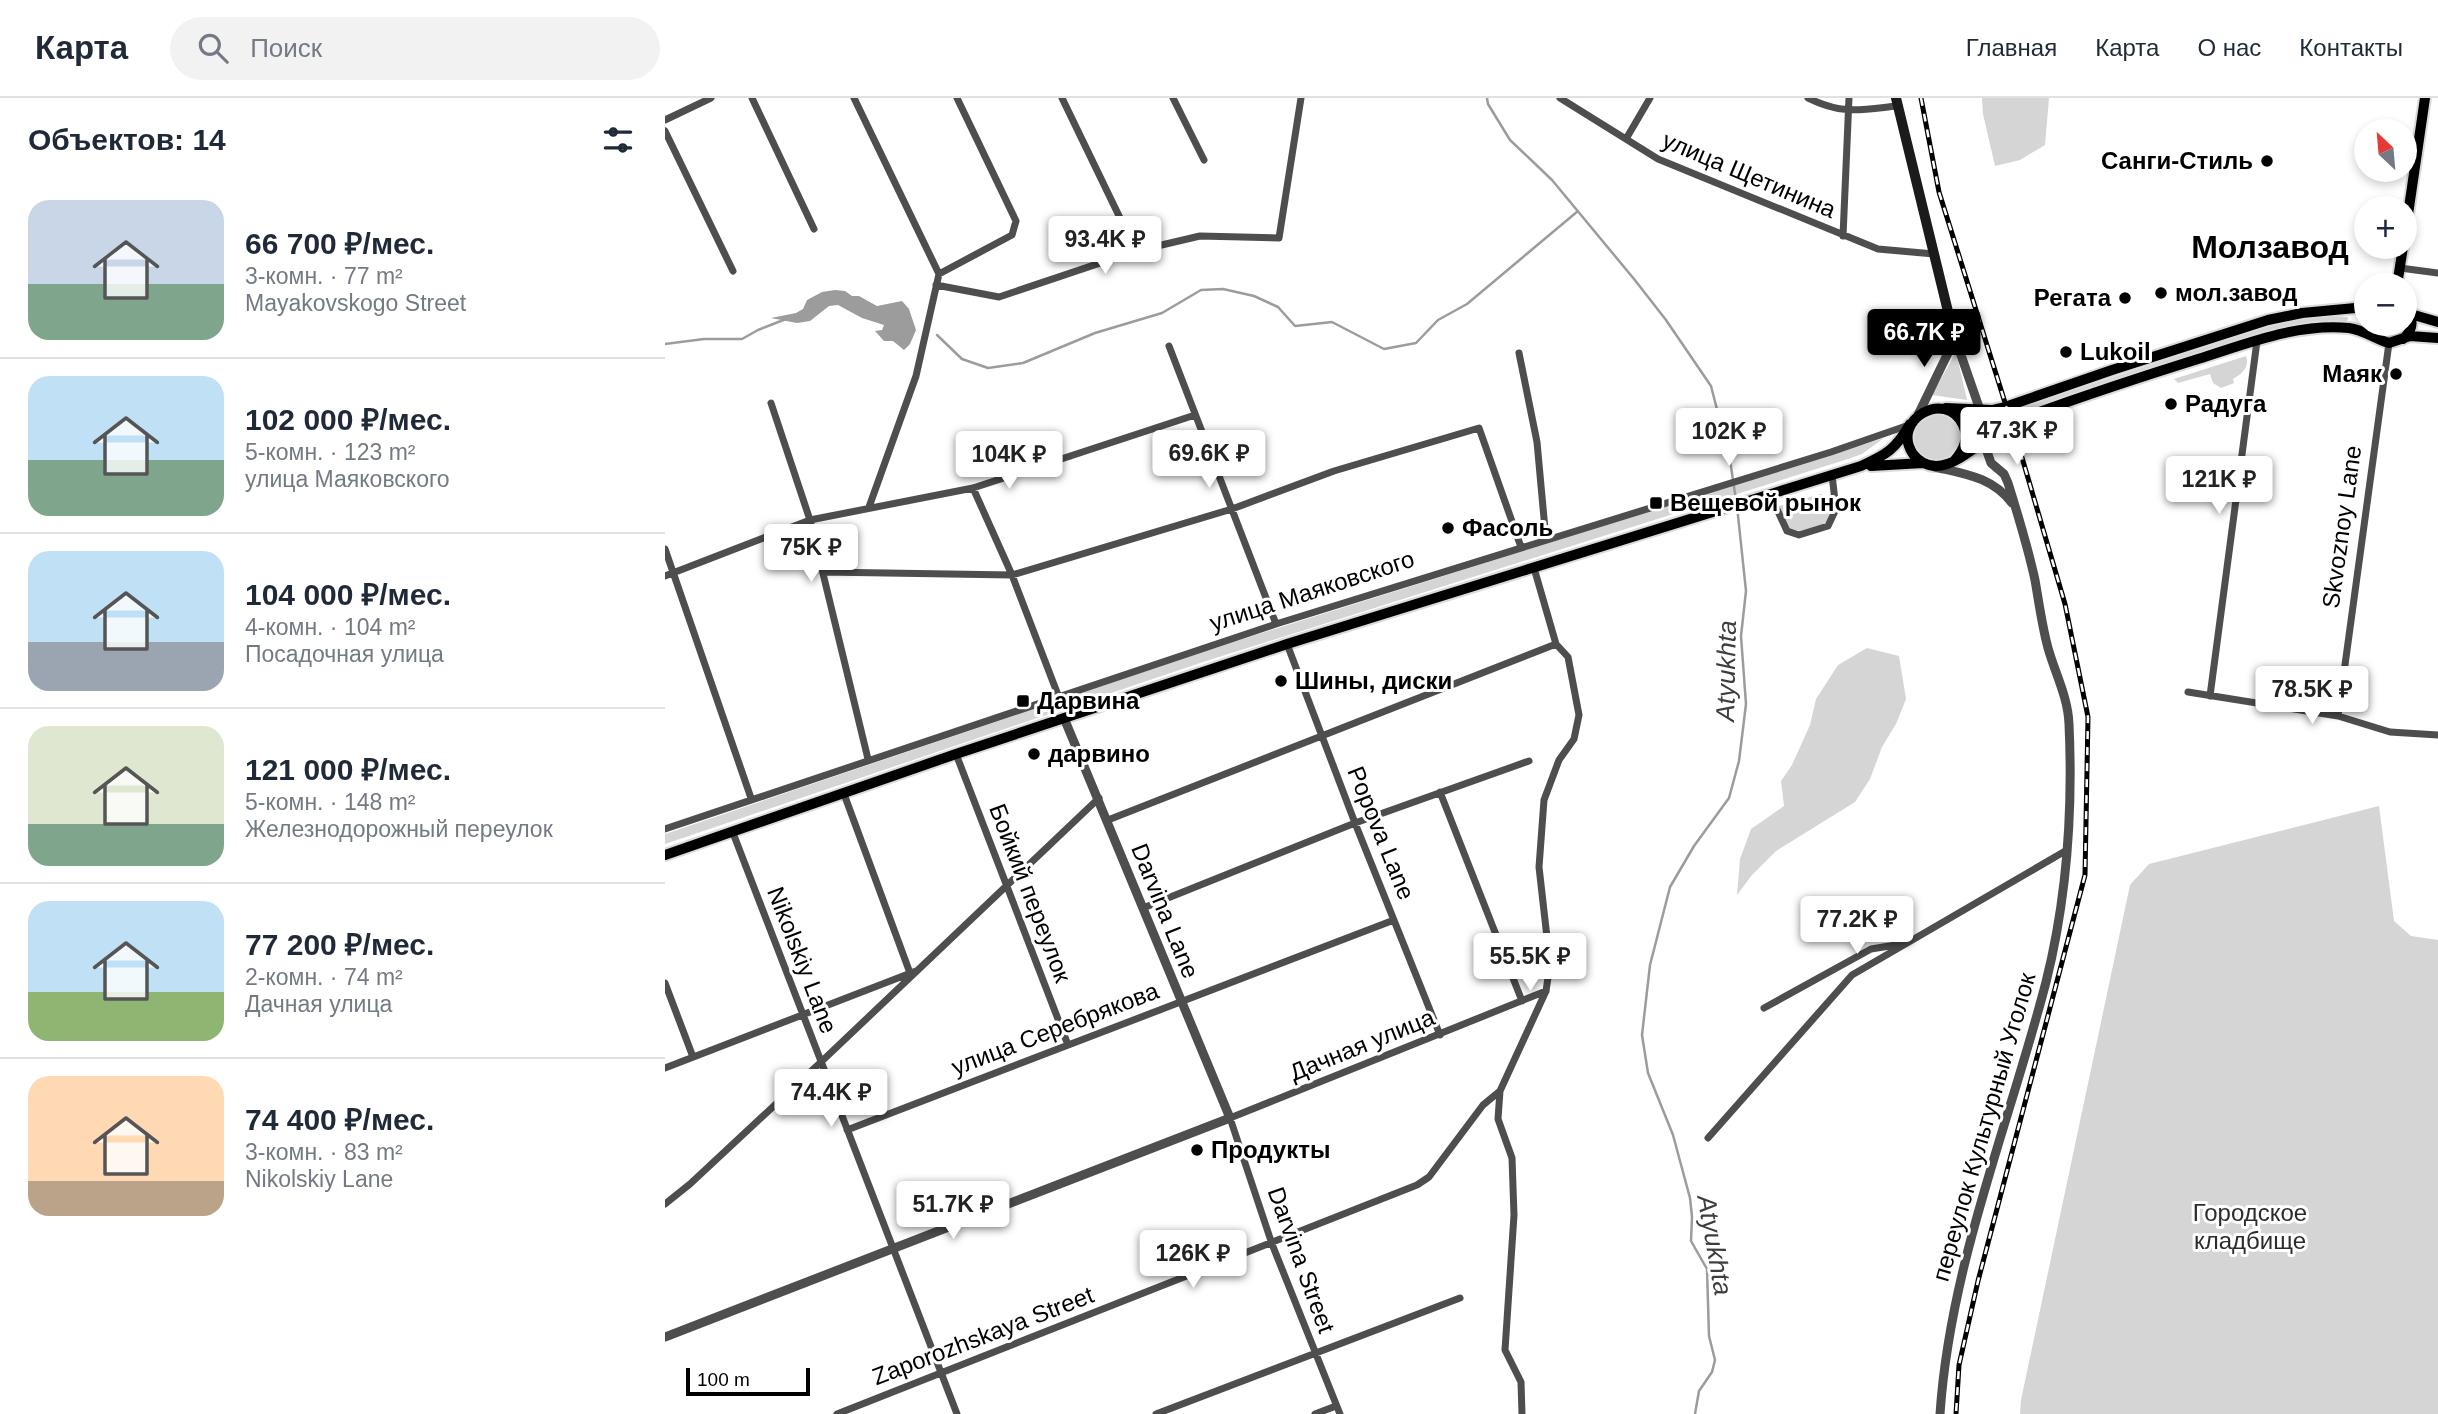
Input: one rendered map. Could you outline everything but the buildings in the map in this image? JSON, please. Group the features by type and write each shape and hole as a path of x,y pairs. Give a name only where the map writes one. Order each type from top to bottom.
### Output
{"main road":[{"path":"2411,196 2425,98"},
{"path":"1897,102 1953,332"},
{"path":"2354,308 2302,313 2268,320 2004,407 1980,410 1928,409 1914,419 1907,435 1909,446 1915,457 1928,465 1945,465 1959,455 1970,452 2009,423 2257,341 2304,330 2345,328 2358,330 2389,343 2410,336 2438,338"},
{"path":"2417,316 2438,322"},
{"path":"2401,341 2406,336"},
{"path":"1939,408 1950,411 1959,418 1965,428 1966,440 1959,455"},
{"name":"улица Маяковского","path":"665,855 956,754 1287,644 1861,466 1886,455 1897,446 1914,419"},
{"name":"улица Маяковского","path":"1861,466 1928,465"}],"street":[{"path":"665,120 711,98"},
{"path":"752,98 814,229"},
{"path":"854,98 939,274 916,376 869,507"},
{"path":"939,274 1012,235 1017,221 957,98"},
{"path":"1062,98 1136,251"},
{"path":"1173,98 1204,160"},
{"path":"936,285 999,297 1136,251 1200,236 1279,238 1301,98"},
{"name":"улица Щетинина","path":"1560,98 1658,159 1878,249 1934,254"},
{"path":"1626,139 1650,98"},
{"path":"1808,98 1826,107 1849,112 1897,102"},
{"path":"1843,236 1849,98"},
{"path":"665,131 733,271"},
{"path":"2417,276 2438,273"},
{"path":"1953,332 1980,410 1978,426 1959,455"},
{"path":"1914,419 1948,353 1953,332"},
{"path":"2210,696 2257,341"},
{"name":"Skvoznoy Lane","path":"2338,716 2389,343"},
{"path":"1169,346 1276,624"},
{"path":"1518,353 1537,442 1546,540"},
{"path":"771,403 810,520 868,760"},
{"path":"669,575 810,520 973,488 1195,415"},
{"name":"улица Маяковского","path":"665,829 1276,624 1882,435 1914,419"},
{"path":"823,572 1012,575 1232,509 1334,471 1479,428 1521,548"},
{"name":"переулок Культурный Уголок","path":"1940,1414 1953,1309 2046,981 2058,924 2071,798 2066,701 2047,647 2034,578 2008,483 2004,474 1991,463 1983,440"},
{"path":"1928,465 1981,478 1994,484 2014,505"},
{"path":"1766,496 1787,531 1799,535 1828,526 1836,509 1832,475"},
{"path":"973,488 1012,575 1058,695"},
{"path":"665,549 669,575 751,798"},
{"path":"1522,1414 1521,1382 1505,1350 1514,1214 1512,1158 1498,1119 1500,1091 1546,991 1550,964 1539,867 1544,800 1559,760 1574,739 1579,715 1568,657 1556,644 1534,568"},
{"name":"Popova Lane","path":"1287,644 1440,1035"},
{"path":"1108,820 1556,644"},
{"path":"2188,692 2338,716 2390,732 2438,735"},
{"name":"Darvina Lane","path":"1064,718 1230,1118"},
{"name":"Бойкий переулок","path":"956,754 1068,1045"},
{"path":"1143,908 1355,823 1528,761"},
{"path":"1440,792 1521,1001"},
{"path":"844,794 910,973"},
{"path":"665,1204 690,1184 921,969 1099,798"},
{"name":"Nikolskiy Lane","path":"733,833 957,1414"},
{"path":"1708,1138 1852,975 2067,850"},
{"name":"улица Серебрякова","path":"847,1129 1394,920"},
{"path":"1764,1008 1871,949 1910,942"},
{"path":"665,1068 921,969"},
{"path":"665,983 692,1057"},
{"name":"Дачная улица","path":"1230,1118 1546,991"},
{"name":"Zaporozhskaya Street","path":"837,1414 1417,1185 1429,1177 1483,1105 1500,1091"},
{"path":"665,1337 1230,1118"},
{"name":"Darvina Street","path":"1230,1118 1272,1244 1338,1410"},
{"path":"1156,1414 1460,1298"},
{"path":"1315,1414 1338,1410"}],"green space":[{"path":"1982,98 2049,98 2045,145 2020,160 1995,166"},
{"path":"2308,317 2348,317 2347,323 2315,322 2267,333 2023,412 2022,407 2267,327"},
{"path":"1956,352 1967,400 1932,395"},
{"path":"2246,356 2247,364 2233,379 2234,383 2221,388 2213,383 2210,374 2178,383 2174,379"},
{"path":"1937,414 1953,421 1960,437 1953,453 1937,460 1921,453 1914,437 1921,421"},
{"path":"1884,438 1862,454 1848,459 1203,662 665,844 665,834 1201,652"},
{"path":"1821,494 1829,498 1832,510 1825,524 1802,531 1789,529 1779,506"},
{"path":"1867,648 1899,656 1906,699 1896,724 1882,747 1870,779 1855,802 1776,851 1737,895 1740,859 1751,829 1784,806 1781,781 1792,765 1810,725 1816,699 1838,665"},
{"name":"Городское кладбище","path":"2379,806 2394,921 2411,936 2438,940 2438,1414 2020,1414 2130,885 2149,864"}],"shaded area":[{"path":"835,290 859,296 877,306 902,301 909,309 916,330 910,344 904,350 893,341 884,341 875,331 882,330 884,325 862,318 838,305 829,306 810,321 797,323 771,318 796,313 803,309 807,300 822,292"}],"waterway":[{"name":"Atyukhta","path":"1487,98 1510,140 1552,180 1634,279 1711,386 1730,460 1736,500"},
{"path":"937,335 962,359 988,368 1023,363 1095,333 1162,313 1201,290 1223,289 1254,296 1278,307 1295,326 1332,322 1384,349 1416,343 1438,320 1467,304 1578,211"},
{"path":"665,344 704,339 742,339 786,319"},
{"name":"Atyukhta","path":"1695,1414 1699,1391 1712,1372 1715,1360 1709,1336 1707,1269 1691,1241 1690,1198 1673,1135 1648,1073 1642,1035 1650,965 1670,887 1694,846 1729,798 1739,761 1746,704 1741,636 1746,591 1737,506"}],"railway":[{"path":"1921,98 1939,192 2065,604 2088,717 2085,875 1978,1281 1959,1365 1956,1414"}],"place":[{"name":"Санги-Стиль","path":"2267,161"},
{"name":"мол.завод","path":"2161,293"},
{"name":"Регата","path":"2125,298"},
{"name":"Lukoil","path":"2066,352"},
{"name":"Маяк","path":"2396,374"},
{"name":"Радуга","path":"2171,404"},
{"name":"Вещевой рынок","path":"1656,503"},
{"name":"Фасоль","path":"1448,528"},
{"name":"Шины, диски","path":"1281,681"},
{"name":"Дарвина","path":"1023,701"},
{"name":"дарвино","path":"1034,754"},
{"name":"Продукты","path":"1197,1150"}],"district":[{"name":"Молзавод","path":"2270,247"}]}
